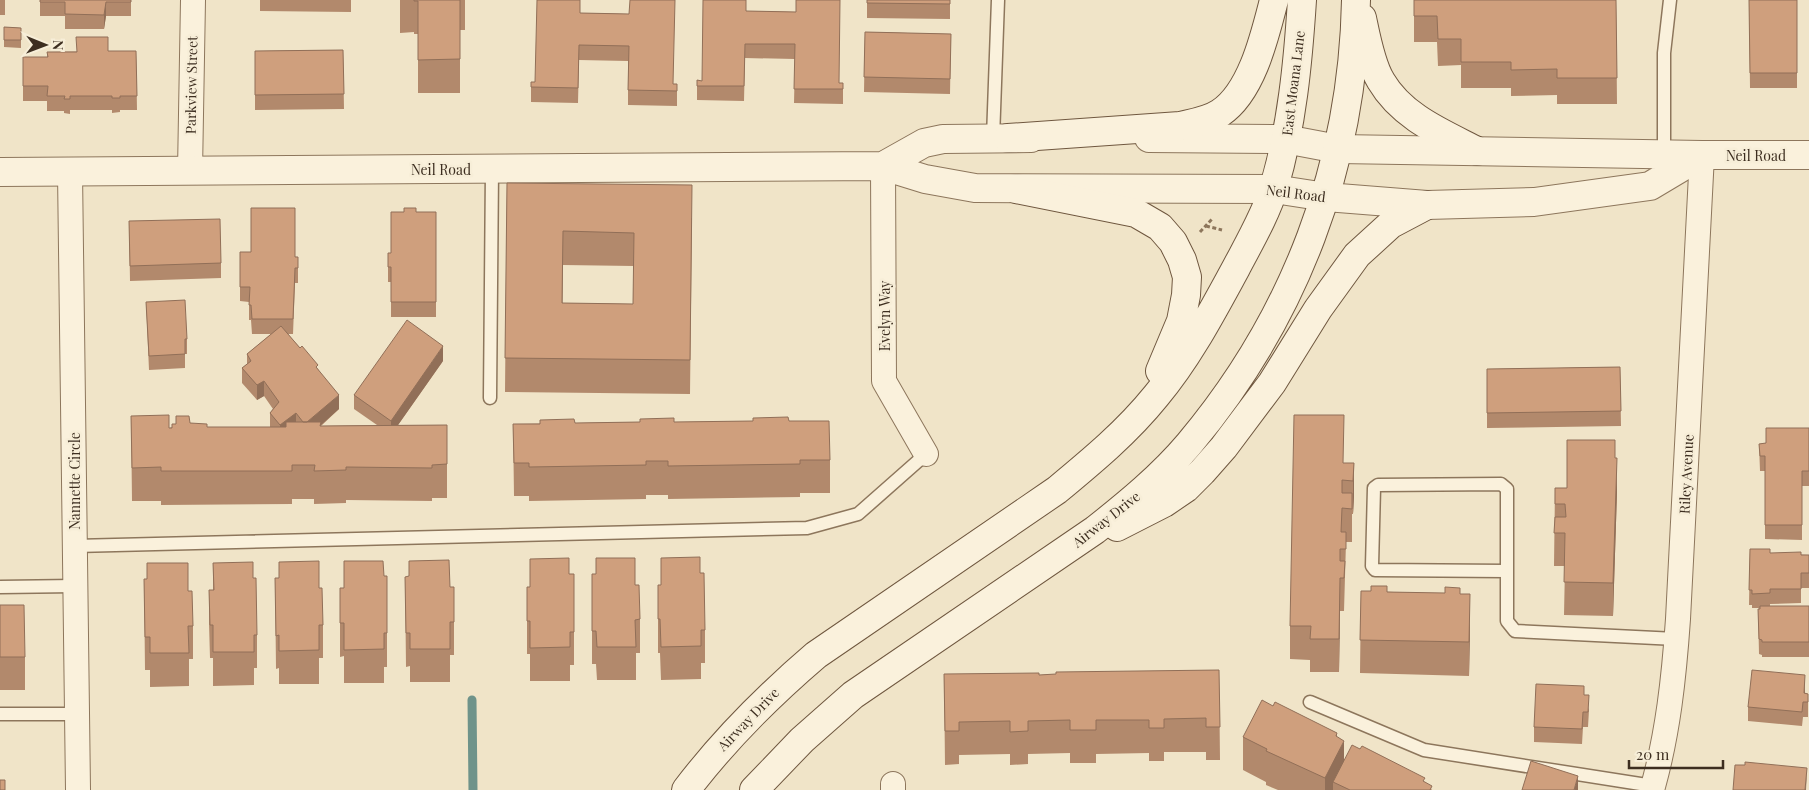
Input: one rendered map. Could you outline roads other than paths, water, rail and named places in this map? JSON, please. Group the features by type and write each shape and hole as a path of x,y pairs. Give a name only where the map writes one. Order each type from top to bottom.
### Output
{"main road":[{"path":"1000,138 1180,126 1201,121 1218,114 1236,98 1253,67 1267,28 1274,0"},
{"name":"East Moana Lane","path":"1277,177 1285,139 1298,52 1302,0"},
{"path":"1338,149 1349,86 1357,0"},
{"path":"1357,0 1380,80 1393,98 1410,113 1432,128 1477,150"},
{"name":"Neil Road","path":"883,166 924,143 943,139 1000,138 1285,139 1338,149 1477,150 1664,167 1702,155 1809,155"},
{"name":"Airway Drive","path":"754,790 802,740 853,695 1095,530 1127,505 1188,445 1243,371 1285,300 1326,197 1338,149"},
{"name":"Neil Road","path":"0,172 883,166 925,179 976,188 1016,189 1277,177 1326,197 1427,205 1534,202 1650,186 1664,167"},
{"name":"Airway Drive","path":"686,790 703,766 735,730 782,683 816,655 1057,490 1126,430 1156,396 1191,347 1252,239 1277,177"},
{"path":"1016,189 1136,213 1160,227 1173,242 1182,260 1187,277 1181,321 1168,356 1154,384 1126,430"},
{"path":"1049,562 1164,502 1186,488 1224,447 1247,418 1272,383 1318,309 1358,255 1391,224 1427,205"}],"street":[{"name":"Parkview Street","path":"190,171 193,0"},
{"name":"Riley Avenue","path":"1653,788 1660,762 1672,690 1676,639 1702,155"},
{"name":"Evelyn Way","path":"883,166 884,381 926,454"},
{"name":"Nannette Circle","path":"70,172 78,790"}],"lane":[{"path":"998,0 1000,138"},
{"path":"1664,167 1664,53 1670,0"},
{"path":"490,398 492,169"},
{"path":"74,546 808,528 858,514 926,454"},
{"path":"1506,571 1375,570 1372,566 1374,488 1378,485 1501,484 1507,489 1507,621 1515,631 1676,639"},
{"path":"0,587 75,586"},
{"path":"1310,702 1424,750 1653,788"},
{"path":"0,714 77,714"}],"waterway":[{"path":"472,700 473,790"}]}
